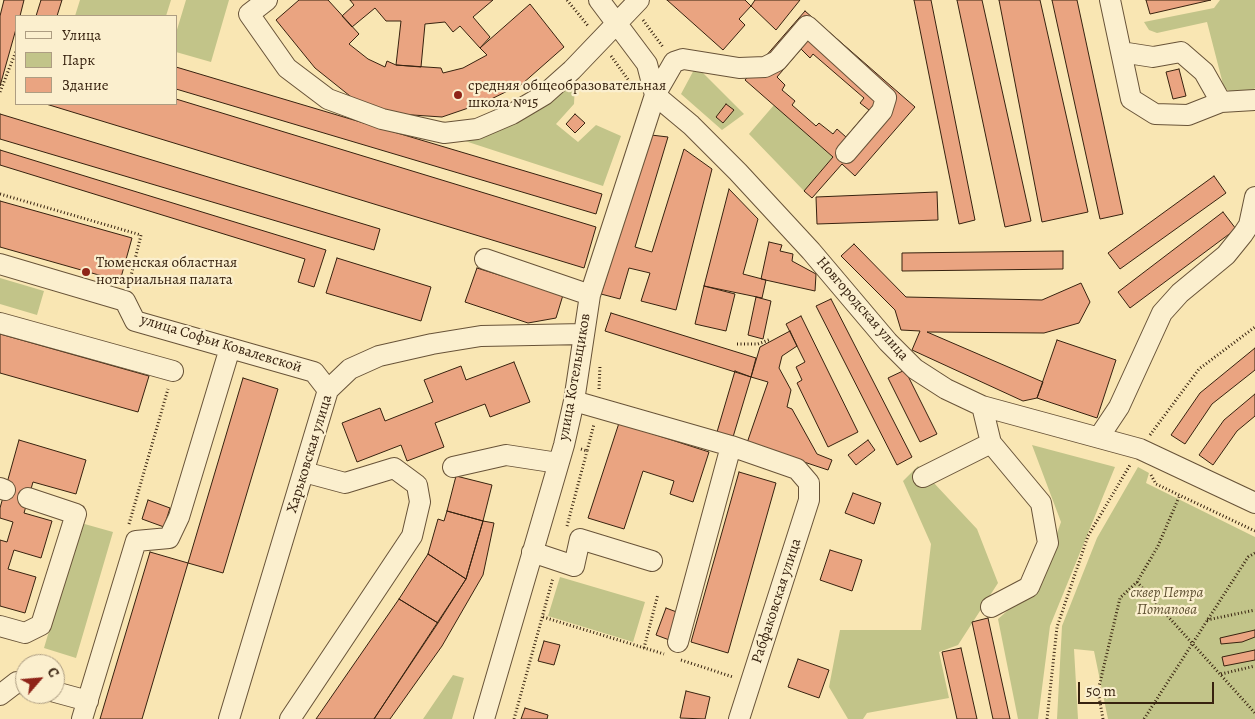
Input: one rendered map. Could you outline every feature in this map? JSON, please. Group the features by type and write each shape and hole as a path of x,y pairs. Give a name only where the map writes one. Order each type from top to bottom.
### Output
{"street":[{"path":"267,0 249,14 287,68 328,99 382,118 444,132 477,129 512,114 544,95 572,70 639,0"},
{"path":"599,0 647,64 655,95"},
{"path":"1110,0 1131,99 1155,114 1188,115 1221,102 1255,100"},
{"name":"улица Котельщиков","path":"484,719 574,401 590,295 655,95 674,62 683,59 739,68 765,67 777,61 807,26 886,98 882,111 846,153"},
{"path":"1121,52 1152,57 1181,52 1204,72 1221,102"},
{"name":"Новгородская улица","path":"655,95 691,125 738,172 812,251 888,342 908,362 946,389 982,406 1140,449 1255,503"},
{"path":"1099,437 1119,406 1162,313 1180,293 1226,255 1243,234 1249,224 1255,197"},
{"path":"485,259 590,295"},
{"name":"улица Софьи Ковалевской","path":"0,264 124,301 135,321 314,372 328,390"},
{"path":"0,322 173,371"},
{"name":"Харьковская улица","path":"229,719 328,390 350,368 379,356 432,344 481,336 584,334"},
{"path":"65,698 85,710 136,541 170,538 179,517 230,348"},
{"path":"574,401 730,446 678,642"},
{"path":"982,406 991,444 1041,503 1048,543 1029,587 992,607"},
{"path":"923,477 991,444"},
{"name":"Рабфаковская улица","path":"730,446 797,469 809,483 810,500 739,719"},
{"path":"453,467 506,455 558,463"},
{"path":"290,719 412,536 420,502 417,486 394,468 345,483 304,472"},
{"path":"0,626 25,633 41,625 76,514 28,498"},
{"path":"532,552 574,566 580,540 652,561"},
{"path":"0,695 15,684"}],"path":[{"path":"0,92 15,54"},
{"path":"0,194 142,235 124,301"},
{"path":"1047,719 1057,627 1088,536 1140,449 1199,369 1255,327"},
{"path":"737,344 758,344 771,339"},
{"path":"136,541 128,522 173,371"},
{"path":"514,719 587,451"},
{"path":"1148,470 1156,484 1179,497 1255,531"},
{"path":"1174,510 1179,497"},
{"path":"1104,719 1098,691 1120,598 1137,582 1158,546 1179,497"},
{"path":"1144,719 1248,557 1255,553"},
{"path":"1137,582 1255,713"},
{"path":"644,648 658,594"},
{"path":"1207,620 1255,610"},
{"path":"1220,674 1255,666"}],"green space":[{"path":"80,0 171,0 166,15 75,15"},
{"path":"186,0 229,0 211,62 178,53 178,26"},
{"path":"1220,0 1255,0 1255,88 1253,90 1235,94 1224,88 1207,22 1157,33 1149,30 1144,22 1214,8"},
{"path":"696,66 744,114 722,130 681,94"},
{"path":"571,82 575,83 574,104 556,124 578,142 596,125 621,136 603,186 465,141 513,124"},
{"path":"774,105 833,157 804,191 749,134"},
{"path":"0,278 44,291 37,315 0,304"},
{"path":"1032,445 1115,467 1050,626 1038,719 1018,719 998,619 1040,582 1061,522"},
{"path":"918,466 977,529 998,583 958,645 939,652 949,698 867,713 863,719 848,719 829,687 840,630 921,630 931,544 903,481"},
{"name":"сквер Петра Потапова","path":"1138,467 1149,473 1146,483 1255,537 1255,719 1108,719 1094,651 1074,649 1078,719 1057,719 1062,626 1097,538"},
{"path":"81,523 113,532 76,658 44,648"},
{"path":"560,577 645,602 633,642 548,616"},
{"path":"453,675 464,678 452,719 423,719"}],"building":[{"path":"4,0 24,0 20,15 15,15 15,33 0,86 0,16"},
{"path":"41,0 62,0 57,15 36,15"},
{"path":"299,0 328,0 359,34 349,44 368,59 385,67 387,61 396,65 441,68 443,73 463,68 487,55 480,48 530,4 564,47 522,84 483,103 442,117 398,114 355,100 315,68 276,20"},
{"path":"350,0 493,0 473,17 490,37 480,48 460,26 453,32 445,22 425,24 421,67 396,65 401,21 386,21 375,8 352,27 342,16 354,5"},
{"path":"667,0 745,0 751,6 739,19 745,25 723,50"},
{"path":"755,0 800,0 776,30 751,6"},
{"path":"914,0 931,0 975,220 959,224"},
{"path":"957,0 982,0 1031,221 1005,227"},
{"path":"999,0 1040,0 1088,212 1042,222"},
{"path":"1052,0 1077,0 1123,214 1100,219"},
{"path":"1146,0 1211,0 1150,14"},
{"path":"805,11 915,107 855,176 842,164 812,198 804,191 833,157 745,80"},
{"path":"801,49 810,58 813,54 864,98 860,103 869,110 846,137 837,129 833,134 819,123 816,126 792,105 795,101 782,90 785,85 777,77"},
{"path":"178,68 602,194 596,214 178,90"},
{"path":"1179,69 1186,96 1173,99 1166,72"},
{"path":"178,100 596,227 584,268 49,105 178,105"},
{"path":"726,104 734,110 723,123 716,117"},
{"path":"0,114 380,229 374,250 0,139"},
{"path":"575,114 585,123 575,133 566,124"},
{"path":"651,135 668,137 635,247 652,252 684,149 712,169 676,310 641,301 650,273 629,268 620,299 601,294"},
{"path":"0,150 326,250 314,287 298,282 305,259 0,165"},
{"path":"1214,176 1226,193 1120,269 1108,253"},
{"path":"729,189 758,219 743,274 766,280 762,298 704,286"},
{"path":"937,192 938,220 817,224 816,197"},
{"path":"0,201 132,238 120,281 0,247"},
{"path":"1223,212 1236,229 1130,308 1118,292"},
{"path":"769,242 782,245 780,251 793,254 792,261 816,274 815,291 761,279"},
{"path":"854,244 906,297 1042,300 1081,283 1090,302 1079,323 1044,333 927,332 1043,382 1037,398 1023,401 912,350 920,331 901,330 895,310 841,256"},
{"path":"1063,251 1063,269 902,271 902,253"},
{"path":"337,258 431,287 421,321 326,293"},
{"path":"477,268 563,295 556,318 528,323 465,302"},
{"path":"704,286 735,294 726,331 695,324"},
{"path":"756,297 771,301 763,339 748,335"},
{"path":"831,299 912,457 897,465 816,306"},
{"path":"611,313 756,358 751,377 605,331"},
{"path":"801,316 858,432 828,447 797,383 802,380 796,367 805,362 786,324"},
{"path":"790,331 797,346 782,356 779,368 791,390 787,407 792,409 817,454 832,460 828,470 747,443 768,382 751,377 760,347"},
{"path":"0,334 149,376 138,412 0,373"},
{"path":"1057,340 1116,360 1097,418 1037,398"},
{"path":"1255,348 1255,370 1212,404 1185,444 1171,435 1200,393"},
{"path":"514,362 530,402 490,417 485,404 435,423 444,447 407,461 401,445 357,462 342,423 380,408 385,421 433,402 424,380 461,366 466,380"},
{"path":"905,370 937,434 920,442 888,378"},
{"path":"735,371 751,377 733,437 717,432"},
{"path":"243,378 278,389 223,573 188,563"},
{"path":"1255,394 1255,416 1237,431 1213,465 1199,455 1224,420"},
{"path":"619,423 709,452 693,502 670,494 674,481 643,471 624,529 588,518"},
{"path":"19,440 86,460 76,494 33,482 24,513 52,521 41,558 14,550 8,569 36,577 25,613 0,606 0,540 7,542 13,522 0,518 0,508"},
{"path":"868,440 875,450 856,465 848,455"},
{"path":"739,472 776,483 728,653 691,642"},
{"path":"456,476 492,485 483,521 447,511"},
{"path":"853,493 881,503 874,524 845,513"},
{"path":"148,500 170,508 164,527 142,519"},
{"path":"447,511 483,521 466,579 428,554 438,519 444,521"},
{"path":"483,521 494,523 483,575 442,646 390,719 374,719 466,579"},
{"path":"830,550 862,560 852,591 820,580"},
{"path":"150,552 188,563 142,719 100,719"},
{"path":"428,554 466,579 438,623 399,599"},
{"path":"399,599 438,623 374,719 316,719"},
{"path":"666,608 682,614 672,641 656,635"},
{"path":"988,618 1010,719 993,719 972,622"},
{"path":"1255,630 1255,637 1242,642 1221,644 1220,638"},
{"path":"544,641 560,645 554,665 538,661"},
{"path":"961,648 977,719 957,719 942,652"},
{"path":"1255,650 1255,660 1224,666 1222,657"},
{"path":"798,659 829,670 819,698 788,687"},
{"path":"686,691 710,697 705,719 680,718"},
{"path":"525,708 548,715 547,719 521,719"}],"place":[{"name":"средняя общеобразовательная школа №15","path":"458,95"},
{"name":"Тюменская областная нотариальная палата","path":"86,272"}]}
